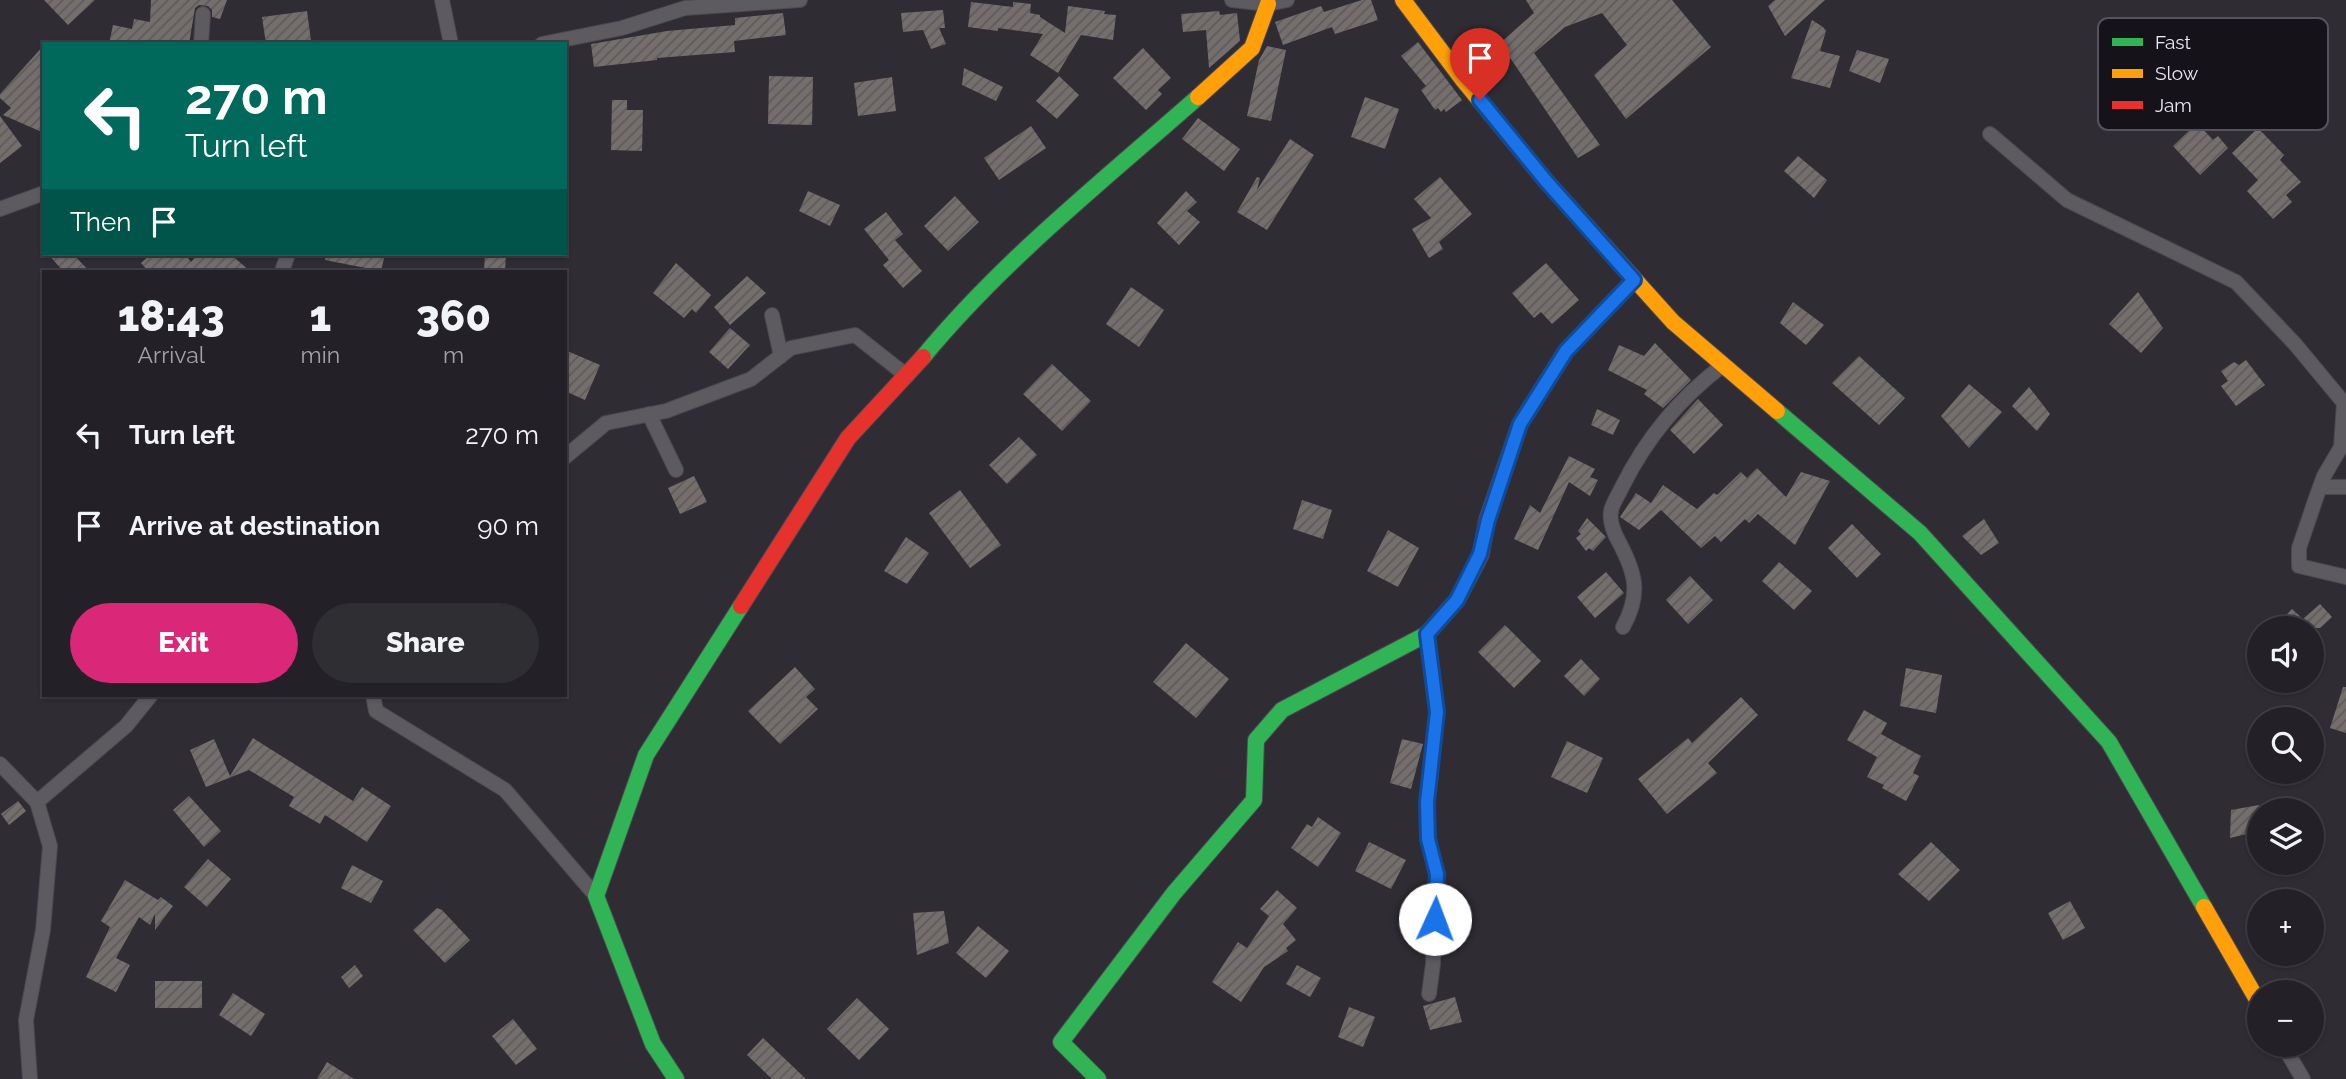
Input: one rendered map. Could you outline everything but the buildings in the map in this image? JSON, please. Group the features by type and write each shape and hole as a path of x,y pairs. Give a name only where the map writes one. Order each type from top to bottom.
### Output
{"street":[{"path":"442,0 451,42"},
{"path":"552,42 622,28 685,4 800,0"},
{"path":"1232,0 1268,4 1287,0"},
{"path":"1403,0 1538,171 1673,322 1920,533 2109,743 2247,982"},
{"path":"596,896 646,755 848,438 907,376 958,314 1018,256 1252,48 1268,4"},
{"path":"201,42 203,14"},
{"path":"1990,134 2067,200 2236,282 2295,344 2344,403 2341,447 2320,487 2299,548 2299,566 2346,577"},
{"path":"0,209 42,194"},
{"path":"1098,1079 1061,1042 1174,893 1254,800 1256,740 1282,710 1427,634 1457,600 1480,554 1488,520 1520,424 1566,351 1634,280"},
{"path":"772,315 781,356"},
{"path":"567,455 606,423 666,411 751,379 791,348 855,335 907,376"},
{"path":"1623,627 1633,609 1636,584 1628,559 1613,530 1611,512 1643,450 1664,422 1691,390 1723,365"},
{"path":"649,414 676,470"},
{"path":"2320,487 2346,487"},
{"path":"1427,634 1437,712 1427,802 1428,839 1437,874 1429,994"},
{"path":"37,802 126,726 149,697"},
{"path":"373,697 376,711 505,790 596,896 653,1044 676,1079"},
{"path":"0,764 37,802 50,846 43,930 26,1020 30,1079"},
{"path":"2290,1057 2303,1079"}],"traffic: fast":[{"path":"923,357 986,287 1020,254 1198,97"},
{"path":"1777,411 1920,533 2109,742 2204,907"},
{"path":"1098,1079 1061,1042 1174,893 1254,800 1256,740 1282,710 1427,634 1457,600 1477,562"},
{"path":"676,1079 653,1044 596,896 646,755 741,606"}],"traffic: slow":[{"path":"1403,0 1463,80 1546,181 1673,322 1777,411"},
{"path":"1198,97 1252,48 1268,4"},
{"path":"2204,907 2247,982"}],"traffic: jam":[{"path":"1477,562 1487,520 1520,424 1566,351 1634,280"},
{"path":"741,606 848,438 923,357"}],"route":[{"path":"1435,919 1437,874 1428,839 1427,802 1437,712 1427,634 1457,600 1480,554 1488,520 1520,424 1566,351 1634,280 1546,181 1480,100"}]}
